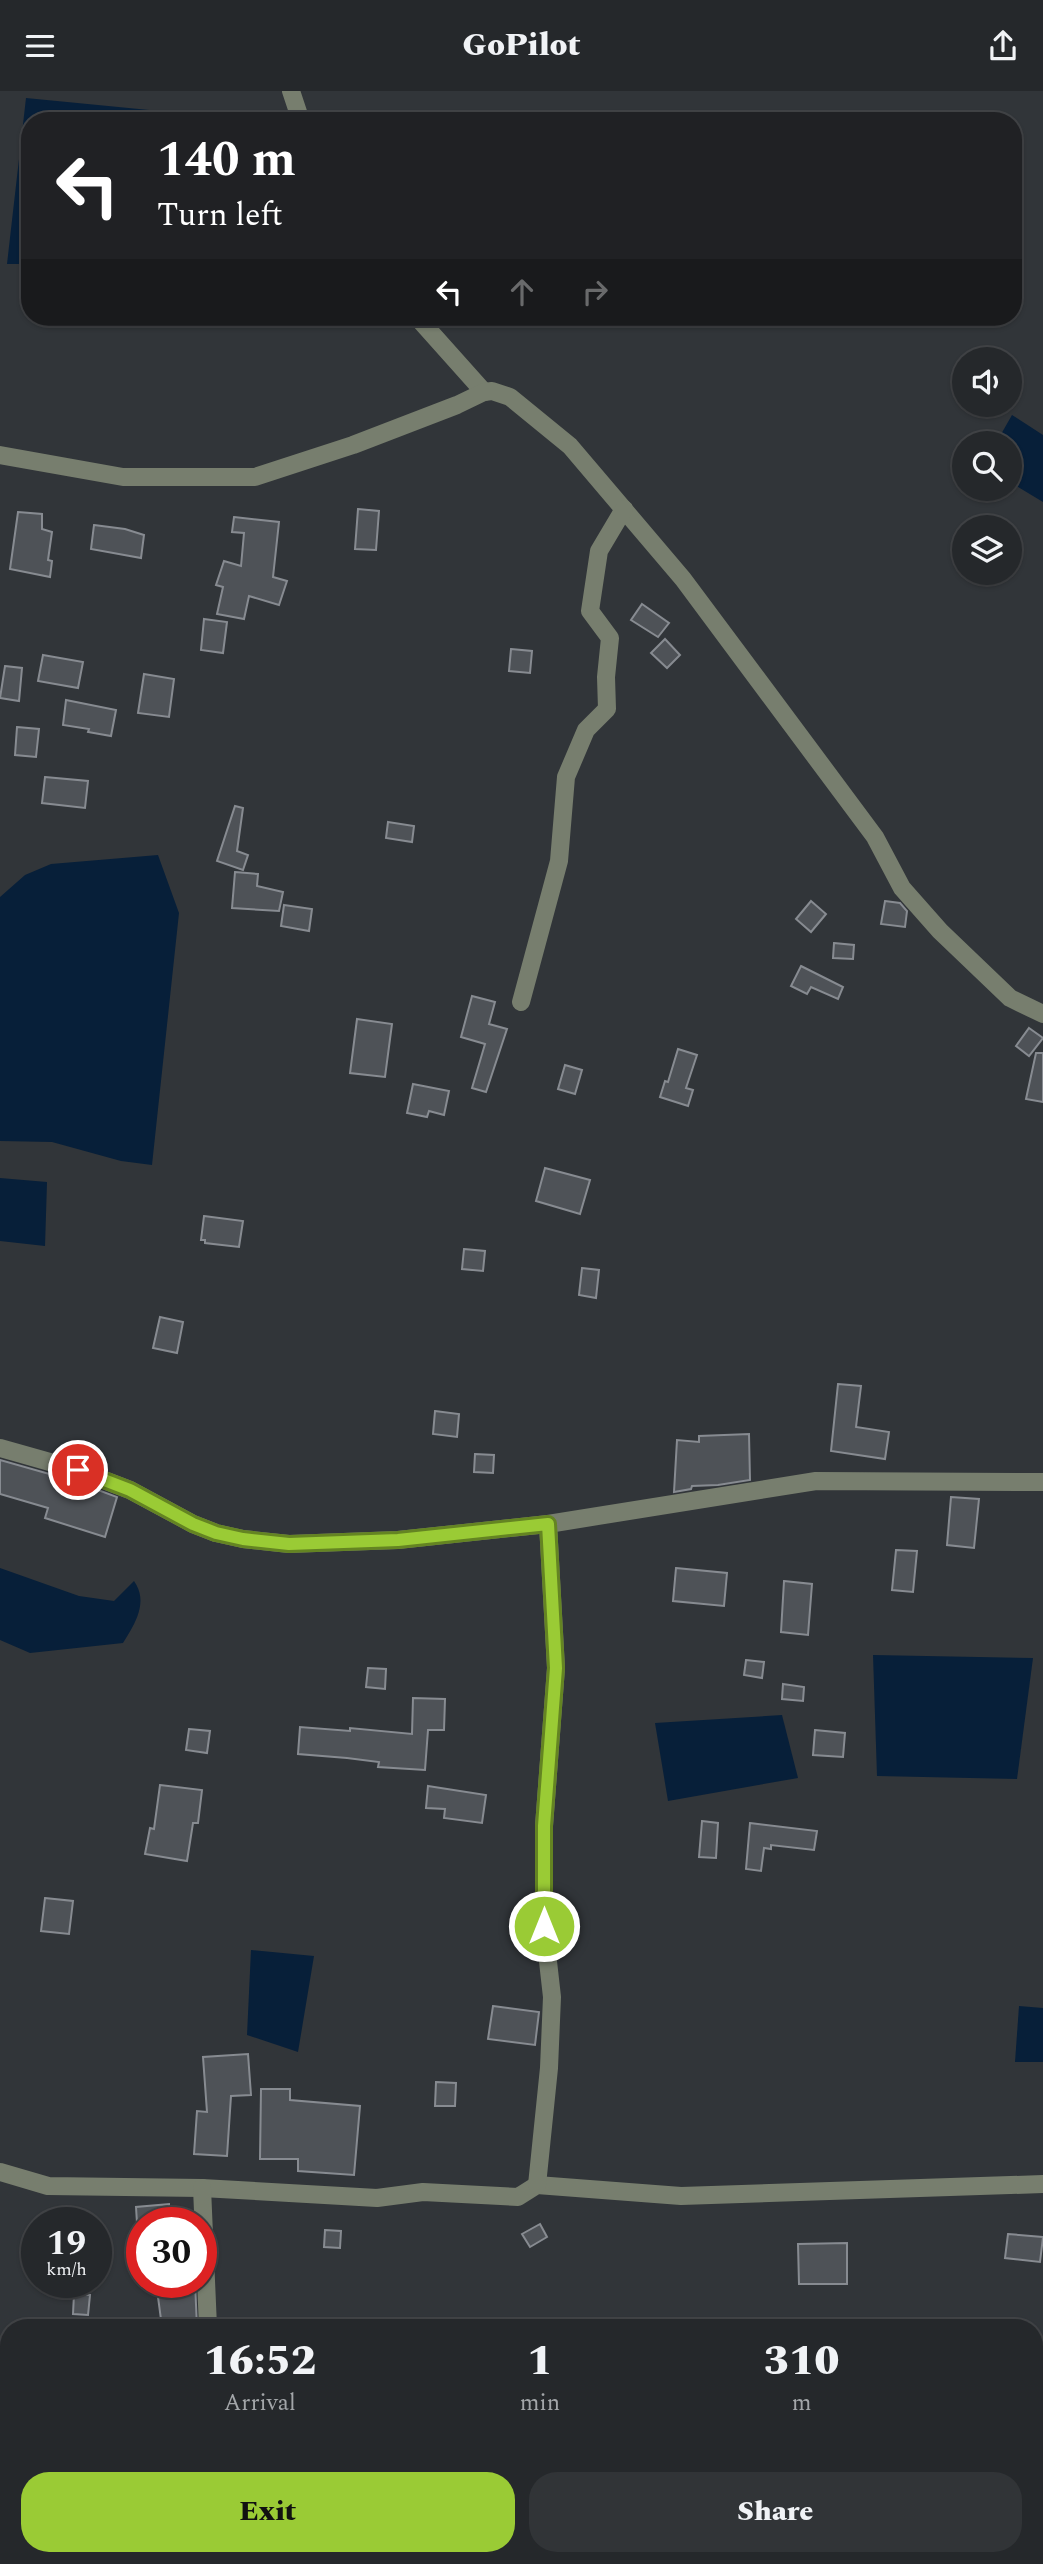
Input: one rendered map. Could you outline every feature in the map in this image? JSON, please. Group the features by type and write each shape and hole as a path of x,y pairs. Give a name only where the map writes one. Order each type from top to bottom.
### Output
{"street":[{"path":"291,91 298,112"},
{"path":"425,326 484,392"},
{"path":"0,455 123,477 255,477 342,449 484,392 500,392 510,397 570,446 683,579 875,837 902,888 940,931 1010,998 1043,1014"},
{"path":"521,1002 559,861 566,777 586,730 607,709 606,677 610,638 590,611 599,551 624,509"},
{"path":"0,1448 78,1470 130,1490 193,1524 216,1533 289,1544 398,1540 548,1524 816,1481 1043,1482"},
{"path":"537,2185 549,2068 552,1997 544,1926 544,1826 556,1668 548,1524"},
{"path":"0,2172 48,2186 202,2188 377,2198 423,2192 519,2197 537,2185 681,2196 1043,2184"},
{"path":"202,2188 208,2319"}],"water":[{"path":"26,98 170,112 24,112"},
{"path":"21,142 21,264 7,264"},
{"path":"1011,417 1015,417 1043,435 1043,502 1022,489 1022,431 1003,431"},
{"path":"158,855 179,913 152,1165 121,1161 52,1142 0,1141 0,897 25,875 51,864"},
{"path":"0,1178 47,1182 45,1246 0,1241"},
{"path":"0,1568 79,1596 114,1601 134,1581 140,1597 139,1613 123,1643 30,1653 0,1640"},
{"path":"873,1655 1033,1658 1017,1779 877,1776"},
{"path":"782,1715 798,1778 668,1801 655,1723"},
{"path":"251,1950 314,1956 298,2052 247,2035"},
{"path":"1019,2006 1043,2008 1043,2062 1015,2062"}],"building":[{"path":"358,509 379,511 376,550 355,549"},
{"path":"18,512 42,514 42,529 52,532 48,560 52,561 50,577 10,569"},
{"path":"234,517 279,522 273,577 287,581 279,605 249,596 244,619 217,614 223,587 216,585 224,561 241,566 244,533 232,532"},
{"path":"94,525 125,529 144,535 141,558 91,549"},
{"path":"642,604 669,623 658,637 631,620"},
{"path":"204,619 227,622 223,653 201,650"},
{"path":"665,639 680,655 667,668 651,653"},
{"path":"511,649 532,651 530,673 509,671"},
{"path":"43,655 83,662 78,688 38,681"},
{"path":"5,666 22,668 19,701 0,698"},
{"path":"144,674 174,679 169,717 138,713"},
{"path":"66,700 116,710 111,736 63,725"},
{"path":"17,727 39,729 36,757 15,755"},
{"path":"45,777 88,781 85,808 42,803"},
{"path":"235,806 243,808 237,851 248,855 243,870 217,861"},
{"path":"388,822 414,826 412,842 386,838"},
{"path":"235,872 258,874 257,886 283,892 279,911 232,908"},
{"path":"811,901 826,914 811,932 796,919"},
{"path":"885,901 900,903 907,911 905,927 881,924"},
{"path":"284,905 312,909 309,931 281,926"},
{"path":"834,943 854,945 853,959 833,958"},
{"path":"801,966 843,987 838,999 811,987 807,994 791,986"},
{"path":"472,996 495,1002 489,1024 507,1029 486,1092 472,1088 485,1044 461,1037"},
{"path":"357,1019 392,1024 385,1077 350,1073"},
{"path":"1029,1028 1043,1038 1029,1056 1016,1046"},
{"path":"678,1049 697,1055 686,1088 693,1090 688,1106 660,1097 665,1081 668,1082"},
{"path":"1036,1053 1043,1053 1043,1102 1026,1099"},
{"path":"565,1065 582,1070 575,1094 558,1089"},
{"path":"413,1084 449,1091 444,1115 429,1111 427,1117 407,1113"},
{"path":"545,1168 590,1180 580,1214 536,1201"},
{"path":"204,1216 243,1221 239,1247 205,1243 205,1240 201,1240"},
{"path":"464,1249 485,1251 483,1271 462,1269"},
{"path":"582,1268 599,1270 596,1298 579,1295"},
{"path":"160,1317 183,1322 177,1353 153,1348"},
{"path":"838,1384 861,1386 856,1427 889,1432 885,1459 831,1451"},
{"path":"435,1411 459,1414 457,1437 433,1434"},
{"path":"749,1434 750,1480 692,1486 691,1489 674,1492 677,1440 699,1442 699,1436"},
{"path":"475,1454 494,1455 493,1473 474,1472"},
{"path":"0,1460 74,1481 117,1497 105,1537 45,1518 48,1508 0,1494"},
{"path":"951,1497 979,1499 974,1548 947,1545"},
{"path":"896,1550 917,1551 913,1592 892,1590"},
{"path":"676,1568 727,1573 724,1606 673,1601"},
{"path":"784,1581 812,1584 808,1635 781,1632"},
{"path":"746,1660 764,1662 762,1678 744,1675"},
{"path":"368,1668 386,1669 385,1689 366,1687"},
{"path":"783,1684 804,1687 803,1701 782,1699"},
{"path":"413,1698 445,1699 444,1730 428,1730 425,1770 378,1767 379,1762 298,1754 300,1727 350,1731 350,1728 412,1734"},
{"path":"189,1729 210,1731 207,1753 186,1750"},
{"path":"815,1730 845,1733 843,1757 813,1755"},
{"path":"160,1785 202,1790 198,1823 193,1823 187,1861 145,1854 150,1828 154,1829"},
{"path":"428,1786 486,1795 482,1823 444,1818 445,1809 426,1808"},
{"path":"702,1821 718,1823 716,1858 699,1857"},
{"path":"750,1823 817,1831 814,1850 771,1845 771,1849 764,1848 761,1871 746,1869"},
{"path":"45,1898 73,1901 69,1934 41,1931"},
{"path":"493,2006 539,2012 535,2045 488,2039"},
{"path":"248,2054 251,2095 231,2096 227,2156 194,2154 197,2111 207,2112 203,2057"},
{"path":"436,2082 456,2083 455,2106 435,2106"},
{"path":"261,2089 290,2089 290,2100 360,2106 354,2175 298,2171 298,2159 260,2159"},
{"path":"169,2204 169,2207 136,2207"},
{"path":"540,2224 547,2237 530,2247 522,2234"},
{"path":"325,2230 341,2231 340,2248 324,2247"},
{"path":"1008,2234 1043,2237 1040,2262 1005,2258"},
{"path":"847,2243 847,2284 799,2284 798,2244"},
{"path":"74,2298 90,2298 88,2315 73,2314"},
{"path":"158,2298 196,2298 197,2319 161,2319"}],"route":[{"path":"78,1470 130,1490 193,1524 243,1539 289,1544 398,1540 548,1524 556,1668 544,1826 544,1926"}]}
